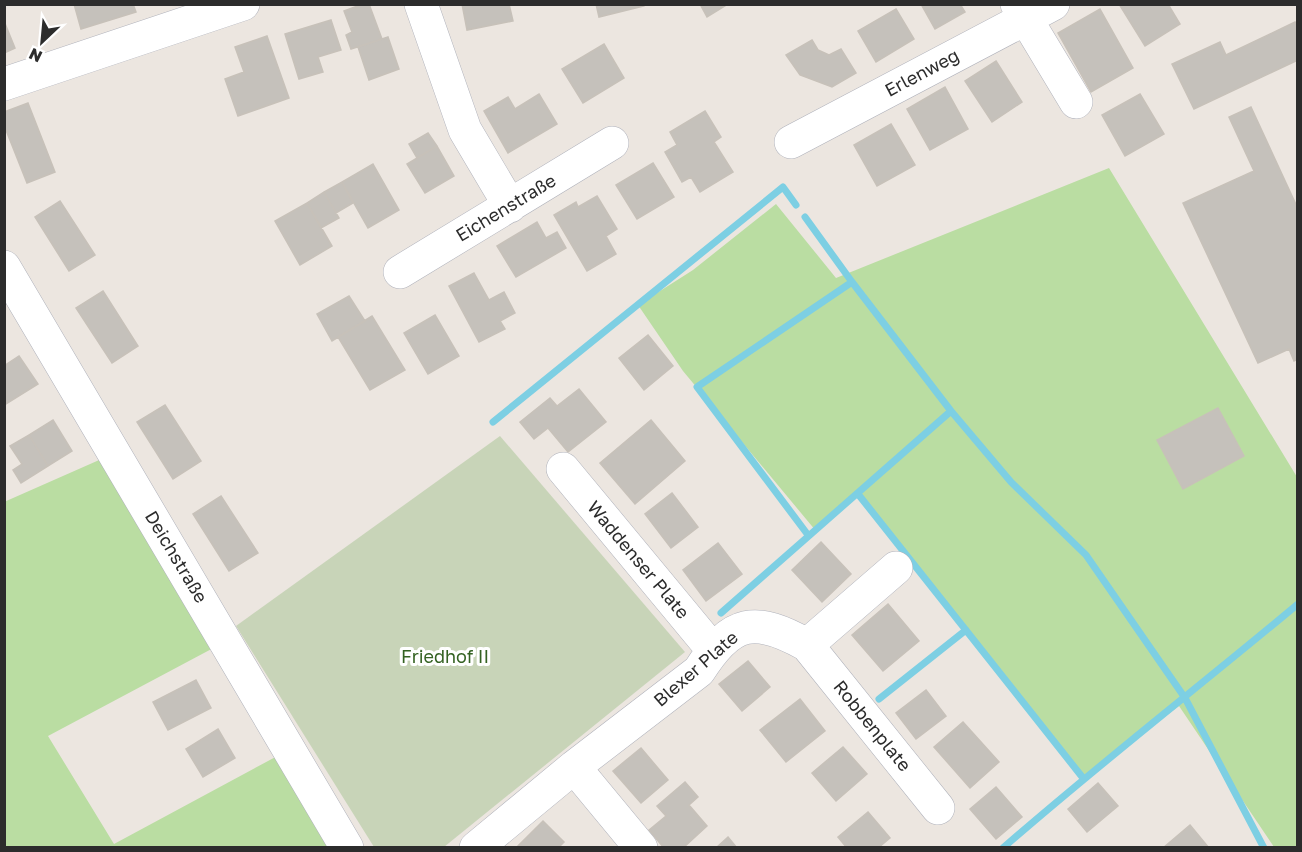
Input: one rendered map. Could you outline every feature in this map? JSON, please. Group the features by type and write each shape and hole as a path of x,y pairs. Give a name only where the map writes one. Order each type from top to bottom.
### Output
{"street":[{"path":"4,84 243,4"},
{"path":"422,4 465,130 510,206"},
{"path":"1032,9 1076,102"},
{"name":"Erlenweg","path":"791,142 1032,9"},
{"name":"Eichenstraße","path":"400,272 612,143"},
{"name":"Deichstraße","path":"4,267 347,848"},
{"name":"Waddenser Plate","path":"563,470 713,650"},
{"path":"807,645 896,568"},
{"name":"Blexer Plate","path":"476,848 574,767 699,671 713,650 730,634 751,626 783,632 807,645"},
{"name":"Robbenplate","path":"807,645 938,808"},
{"path":"574,767 641,848"}],"green space":[{"path":"1109,168 1297,477 1297,847 1274,847 1179,706 1083,778 858,494 816,531 683,371 638,305 693,270 776,204 836,278"},
{"name":"Friedhof II","path":"500,436 685,652 444,847 374,847 236,626"},
{"path":"106,457 219,645 48,736 114,844 281,754 336,847 5,847 4,502"}],"building":[{"path":"74,4 133,4 136,12 81,29"},
{"path":"369,4 382,39 351,49 346,35 352,32 344,11"},
{"path":"462,4 509,4 513,21 467,30"},
{"path":"596,4 644,4 644,6 599,17"},
{"path":"700,4 728,4 707,17"},
{"path":"921,4 960,4 965,12 935,29"},
{"path":"1119,4 1168,4 1180,24 1145,46"},
{"path":"896,9 914,39 876,62 858,31"},
{"path":"1100,9 1133,68 1091,92 1058,33"},
{"path":"331,20 341,50 318,57 323,72 299,79 285,34"},
{"path":"4,21 15,48 4,53"},
{"path":"1295,22 1298,27 1298,60 1194,109 1172,64 1220,42 1226,55"},
{"path":"267,36 289,98 238,116 225,79 244,72 235,47"},
{"path":"388,37 399,69 369,80 358,47"},
{"path":"812,40 818,50 829,55 841,49 856,73 832,87 800,75 786,55"},
{"path":"604,44 624,78 583,103 562,69"},
{"path":"996,61 1022,102 992,122 965,81"},
{"path":"945,87 968,129 930,150 907,109"},
{"path":"539,94 557,124 508,153 484,111 508,97 515,109"},
{"path":"1140,94 1164,134 1125,156 1102,115"},
{"path":"28,103 55,172 27,183 4,125 4,112"},
{"path":"1251,107 1298,209 1298,359 1294,361 1289,349 1258,363 1183,203 1254,171 1229,117"},
{"path":"705,111 721,137 714,142 733,172 700,192 691,177 682,182 665,152 677,145 670,132"},
{"path":"891,124 915,165 877,186 854,145"},
{"path":"428,133 437,146 417,158 409,144"},
{"path":"437,146 454,176 425,193 407,164"},
{"path":"653,163 674,197 637,219 616,185"},
{"path":"373,164 399,210 368,228 342,182"},
{"path":"342,182 353,203 336,213 324,192"},
{"path":"324,192 339,218 321,228 307,203"},
{"path":"597,196 617,229 606,236 616,254 587,271 554,215 576,202 578,207"},
{"path":"60,201 95,255 69,271 35,217"},
{"path":"307,203 332,246 300,265 275,221"},
{"path":"537,222 546,238 557,232 566,248 516,277 497,246"},
{"path":"474,273 489,300 504,292 515,313 500,321 505,329 479,342 449,286"},
{"path":"103,291 138,346 112,363 76,308"},
{"path":"349,296 365,321 332,341 317,314"},
{"path":"435,315 459,356 428,374 404,333"},
{"path":"372,316 405,370 370,390 338,337"},
{"path":"648,335 673,366 644,390 619,358"},
{"path":"19,356 38,384 6,404 4,366"},
{"path":"579,389 606,422 568,452 548,428 534,439 520,422 550,398 557,406"},
{"path":"165,405 201,461 173,479 137,422"},
{"path":"1218,408 1244,456 1183,489 1157,440"},
{"path":"53,420 72,451 48,466 29,435"},
{"path":"651,420 685,461 635,504 600,463"},
{"path":"29,435 48,466 21,483 13,470 22,464 10,446"},
{"path":"672,493 698,527 671,548 645,514"},
{"path":"221,496 258,553 229,571 193,514"},
{"path":"821,542 851,574 822,602 792,570"},
{"path":"718,543 742,574 706,601 683,570"},
{"path":"888,604 919,641 883,671 852,635"},
{"path":"748,661 770,687 742,711 719,684"},
{"path":"196,680 211,708 168,730 153,702"},
{"path":"926,690 946,716 916,739 896,713"},
{"path":"800,699 825,731 786,762 760,730"},
{"path":"963,722 999,762 970,788 934,747"},
{"path":"218,729 235,758 203,777 186,749"},
{"path":"843,747 867,774 836,801 812,773"},
{"path":"641,748 668,780 641,803 613,771"},
{"path":"685,782 698,797 689,805 707,826 683,848 664,848 649,830 666,816 657,806"},
{"path":"1098,783 1118,806 1087,832 1068,809"},
{"path":"996,787 1022,817 996,839 970,809"},
{"path":"868,812 890,838 878,848 847,848 838,837"},
{"path":"543,821 564,842 558,848 519,848 518,846"},
{"path":"1190,825 1209,848 1163,848"},
{"path":"728,837 737,848 716,848"}],"waterway":[{"path":"493,422 783,187 796,205"},
{"path":"805,217 951,411 1011,482 1086,555 1185,698 1264,848"},
{"path":"808,535 697,387 852,282"},
{"path":"721,613 951,411"},
{"path":"858,494 1083,778"},
{"path":"1003,848 1298,604"},
{"path":"879,699 966,630"}]}
